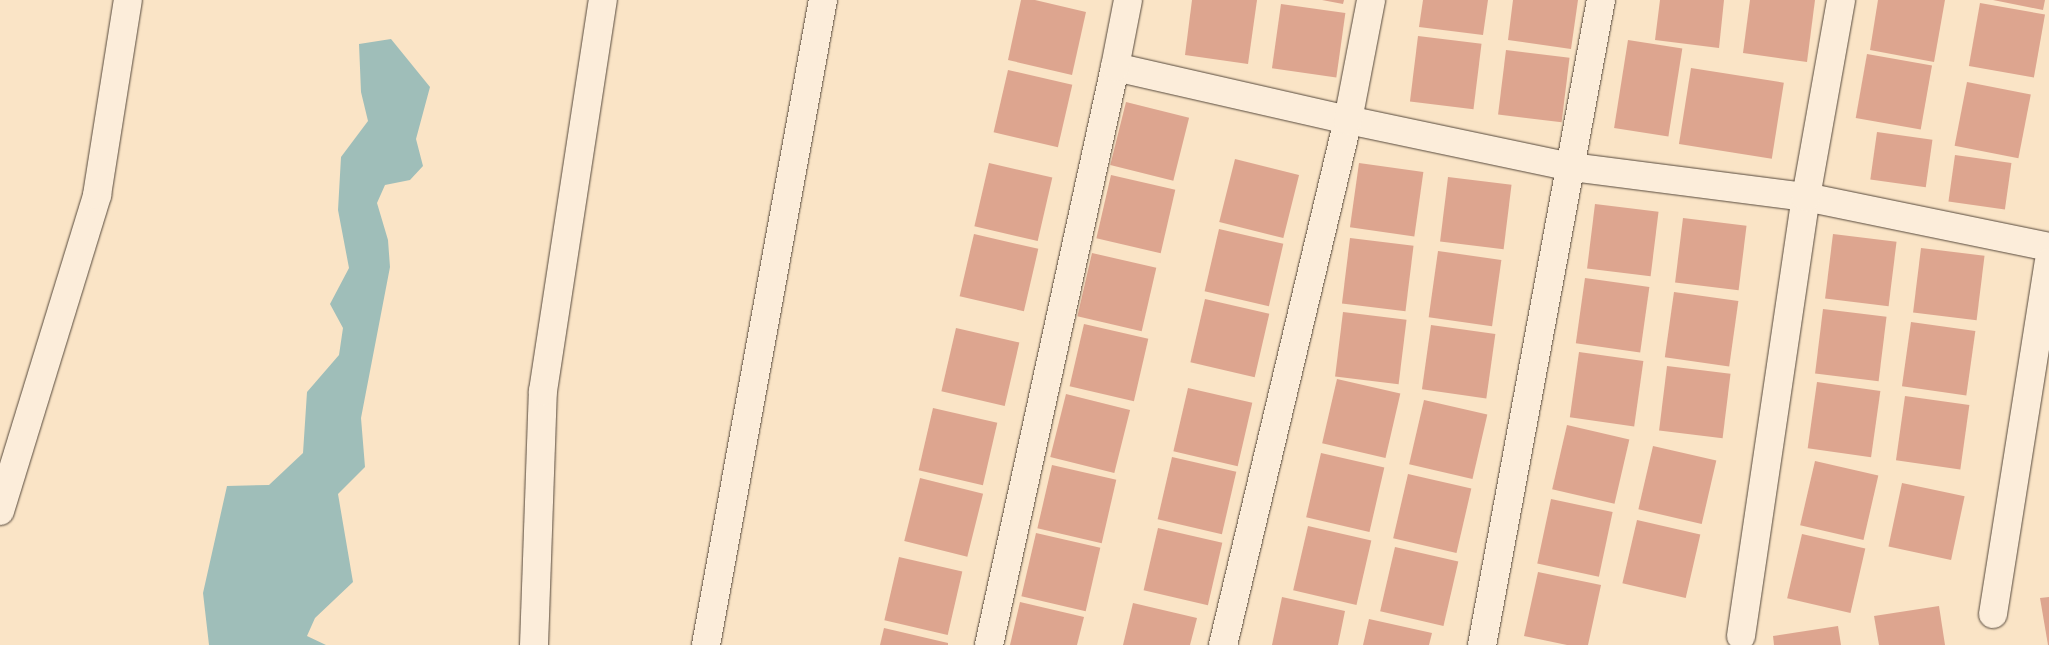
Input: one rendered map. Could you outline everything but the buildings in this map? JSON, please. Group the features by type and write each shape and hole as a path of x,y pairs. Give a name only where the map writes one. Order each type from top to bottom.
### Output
{"street":[{"path":"0,511 97,195 128,0"},
{"path":"534,645 543,391 603,0"},
{"path":"706,645 823,0"},
{"path":"989,645 1128,0"},
{"path":"1223,645 1348,120 1371,0"},
{"path":"1482,645 1601,0"},
{"path":"1741,636 1806,197 1841,0"},
{"path":"1115,66 1348,120 1571,167 1806,197 2049,247"},
{"path":"1993,614 2049,262"}],"water":[{"path":"391,39 430,87 416,139 423,166 410,180 385,185 377,203 388,240 390,267 361,418 365,467 338,494 353,582 315,618 307,636 326,645 209,645 203,593 227,486 269,485 303,453 307,392 339,355 343,328 330,304 349,268 338,210 341,157 368,121 361,92 359,44"}]}
